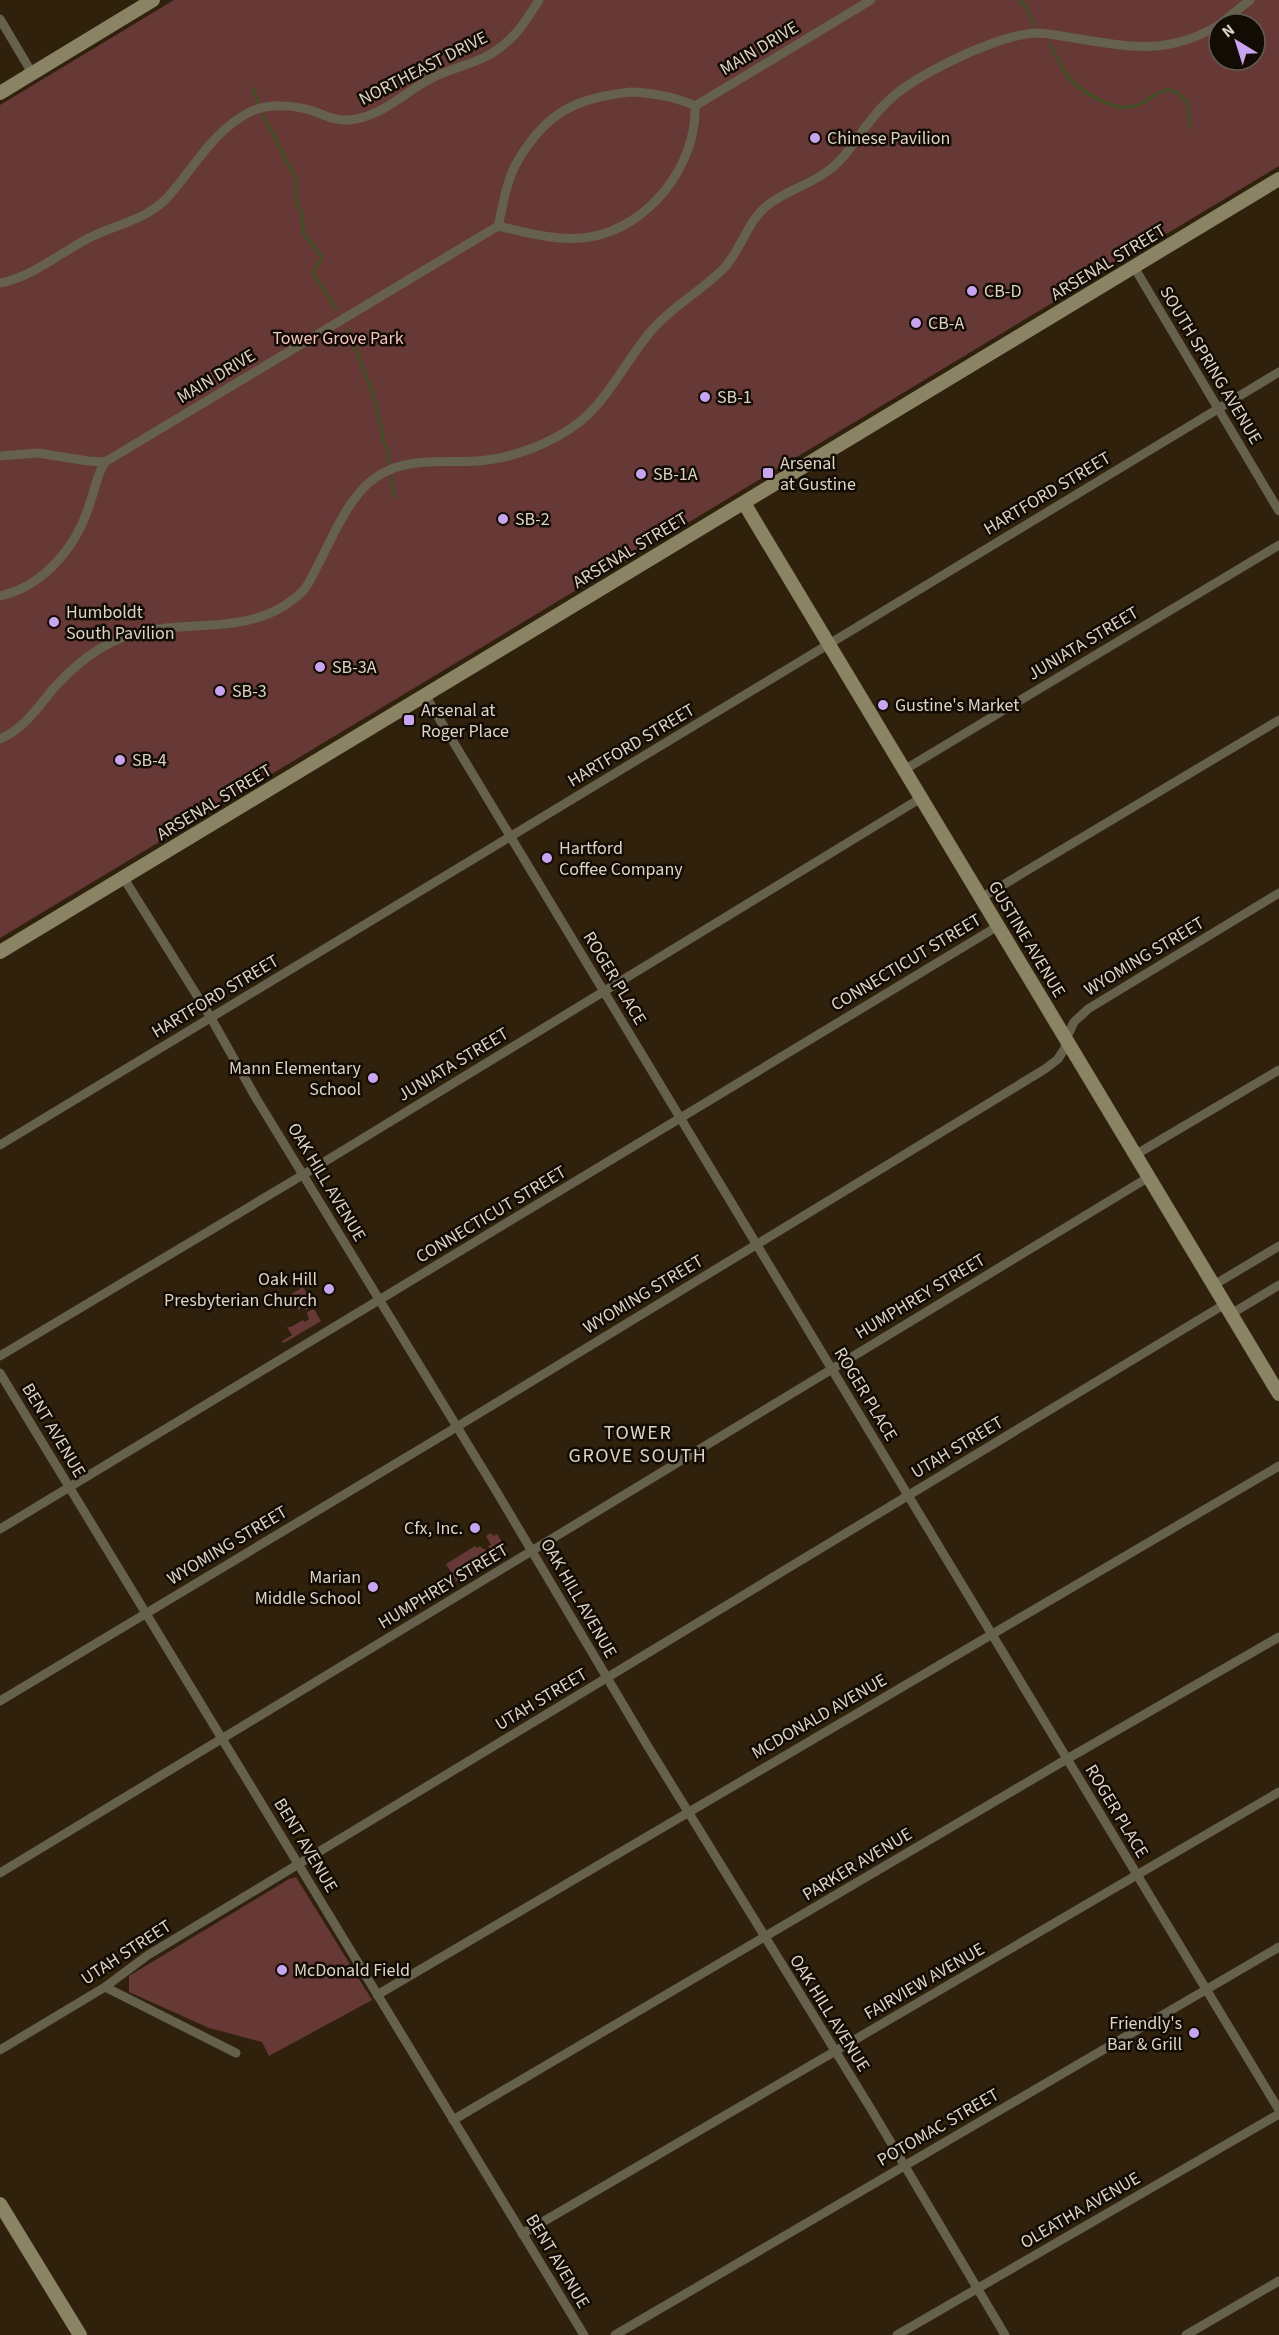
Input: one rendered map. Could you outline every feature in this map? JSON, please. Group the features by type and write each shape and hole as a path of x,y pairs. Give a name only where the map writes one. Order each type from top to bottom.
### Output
{"main road":[{"path":"0,93 153,0"},
{"name":"ARSENAL STREET","path":"0,952 1279,180"},
{"name":"GUSTINE AVENUE","path":"744,503 1279,1394"},
{"path":"0,2204 80,2335"}],"street":[{"name":"NORTHEAST DRIVE","path":"0,283 15,279 91,237 154,209 165,200 210,144 227,127 252,111 264,108 294,107 334,119 347,120 374,114 430,79 495,52 514,36 539,0"},
{"name":"MAIN DRIVE","path":"695,106 871,0"},
{"path":"1235,12 1250,0"},
{"path":"0,20 32,73"},
{"path":"0,739 11,734 28,720 68,674 113,642 152,629 242,622 274,612 292,601 305,589 336,530 359,494 382,473 397,467 423,463 499,459 560,435 582,420 598,405 637,348 662,319 727,265 760,211 780,196 817,178 835,165 873,116 903,88 916,80 1001,40 1031,33 1046,33 1112,45 1150,48 1187,41 1207,31"},
{"path":"631,92 656,93 680,99 695,106 696,118 686,152 674,180 655,202 635,219 615,230 590,237 567,238 536,235 498,226 509,179 521,155 537,132 562,110 605,94 631,92"},
{"name":"MAIN DRIVE","path":"105,462 498,226"},
{"name":"SOUTH SPRING AVENUE","path":"1134,267 1279,511"},
{"name":"HARTFORD STREET","path":"0,1145 1279,372"},
{"path":"0,456 38,453 105,462"},
{"path":"0,596 36,580 60,559 79,531 90,505 99,471 105,462"},
{"name":"JUNIATA STREET","path":"904,770 1279,545"},
{"name":"ROGER PLACE","path":"425,695 1279,2112"},
{"name":"CONNECTICUT STREET","path":"981,898 1279,720"},
{"name":"JUNIATA STREET","path":"0,1356 304,1174 921,798"},
{"name":"OAK HILL AVENUE","path":"123,877 1005,2335"},
{"name":"WYOMING STREET","path":"0,1701 457,1427 1045,1069 1058,1059 1065,1048 1074,1023 1088,1009 1279,893"},
{"name":"CONNECTICUT STREET","path":"0,1529 998,926"},
{"path":"1136,1155 1279,1070"},
{"name":"HUMPHREY STREET","path":"0,1873 1149,1177"},
{"path":"1214,1285 1279,1246"},
{"name":"UTAH STREET","path":"0,2050 105,1987 140,1959 908,1496 1228,1309 1279,1285"},
{"name":"BENT AVENUE","path":"0,1373 584,2335"},
{"name":"MCDONALD AVENUE","path":"377,1995 1279,1466"},
{"name":"PARKER AVENUE","path":"453,2121 1067,1759 1279,1637"},
{"name":"FAIRVIEW AVENUE","path":"522,2234 1279,1792"},
{"name":"POTOMAC STREET","path":"615,2335 1279,1947"},
{"path":"105,1987 236,2053"},
{"name":"OLEATHA AVENUE","path":"897,2335 1279,2112"},
{"path":"1186,2335 1279,2281"}],"green space":[{"name":"Tower Grove Park","path":"174,0 1279,0 1279,166 0,938 0,105"},
{"path":"303,1287 313,1305 306,1310 303,1307 298,1310 288,1296"},
{"path":"314,1309 321,1321 284,1343 282,1341 292,1335 287,1327 303,1320 305,1322 309,1319 307,1312"},
{"path":"491,1533 493,1536 497,1534 508,1552 497,1558 488,1546 491,1545 486,1536"},
{"path":"475,1546 485,1549 491,1562 457,1582 446,1564"},
{"path":"296,1877 372,2000 269,2056 262,2042 209,2028 129,1992 129,1976 289,1879"}],"waterway":[{"path":"1018,0 1026,7 1034,25"},
{"path":"1049,44 1070,79 1094,97 1110,104 1134,106 1166,90 1179,94 1187,102 1190,127"},
{"path":"253,88 258,102"},
{"path":"263,115 295,177 296,199 301,212 304,234 321,256 313,272 336,309"},
{"path":"348,329 373,394 389,463"},
{"path":"391,477 395,497"}],"place":[{"name":"Chinese Pavilion","path":"815,138"},
{"name":"CB-D","path":"972,291"},
{"name":"CB-A","path":"916,323"},
{"name":"SB-1","path":"705,397"},
{"name":"Arsenal at Gustine","path":"768,473"},
{"name":"SB-1A","path":"641,474"},
{"name":"SB-2","path":"503,519"},
{"name":"Humboldt South Pavilion","path":"54,622"},
{"name":"SB-3A","path":"320,667"},
{"name":"SB-3","path":"220,691"},
{"name":"Gustine's Market","path":"883,705"},
{"name":"Arsenal at Roger Place","path":"409,720"},
{"name":"SB-4","path":"120,760"},
{"name":"Hartford Coffee Company","path":"547,858"},
{"name":"Mann Elementary School","path":"373,1078"},
{"name":"Oak Hill Presbyterian Church","path":"329,1289"},
{"name":"Cfx, Inc.","path":"475,1528"},
{"name":"Marian Middle School","path":"373,1587"},
{"name":"McDonald Field","path":"282,1970"},
{"name":"Friendly's Bar & Grill","path":"1194,2033"}],"district":[{"name":"TOWER GROVE SOUTH","path":"638,1444"}]}
